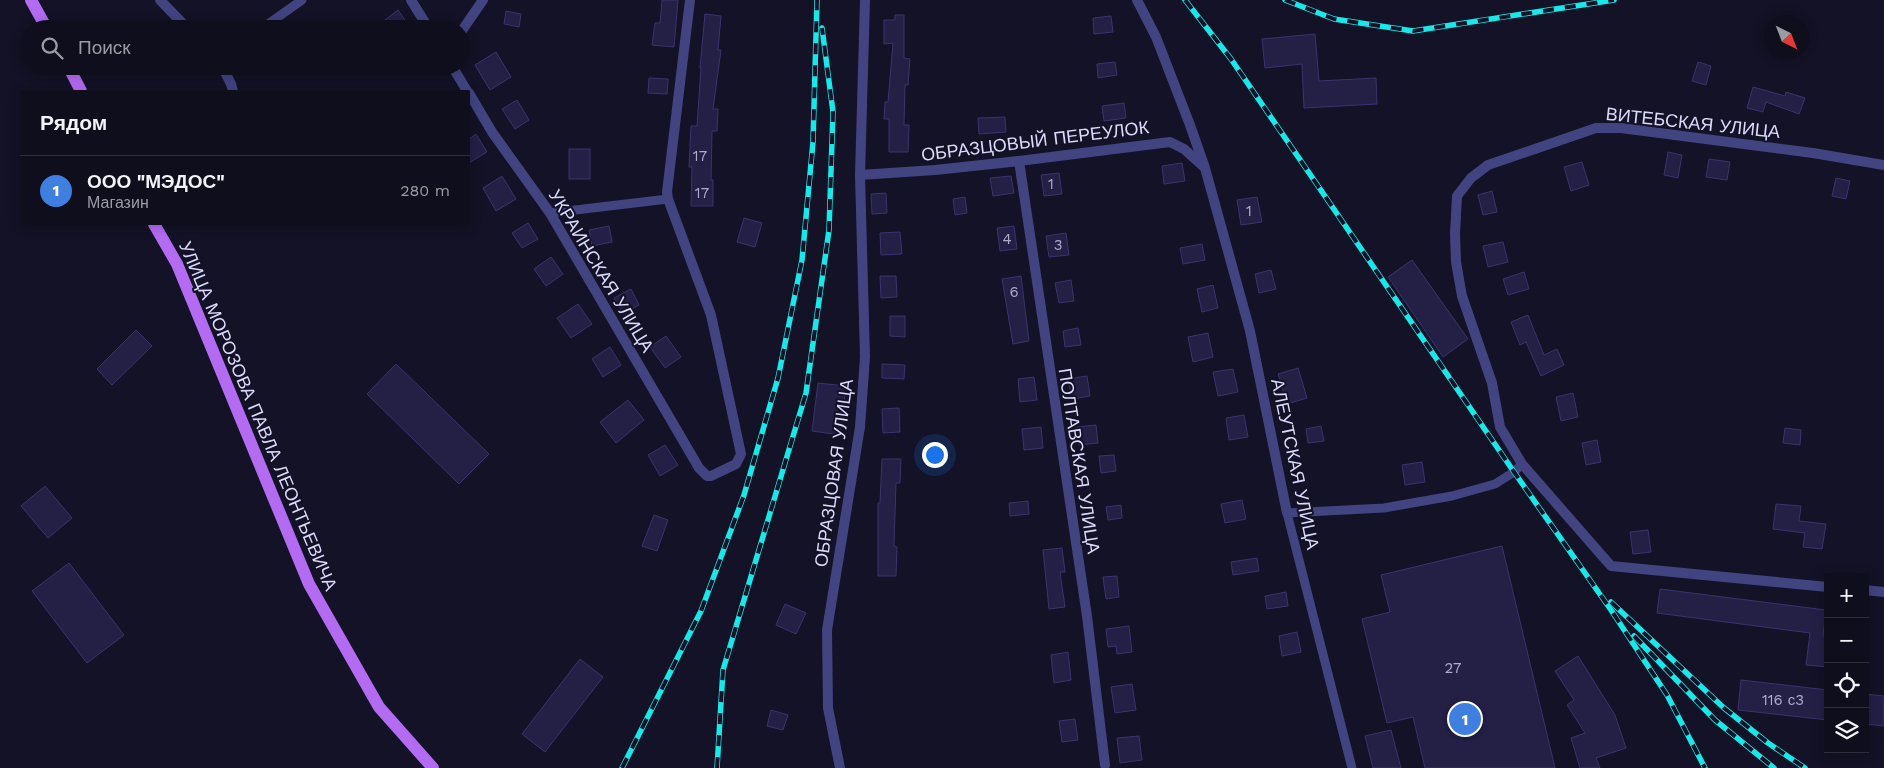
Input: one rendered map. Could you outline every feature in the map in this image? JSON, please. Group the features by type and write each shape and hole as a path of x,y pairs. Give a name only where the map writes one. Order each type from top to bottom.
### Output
{"main road":[{"path":"31,0 42,20"},
{"path":"73,75 80,90"},
{"name":"УЛИЦА МОРОЗОВА ПАВЛА ЛЕОНТЬЕВИЧА","path":"155,225 176,264 309,584 379,707 433,768"}],"street":[{"path":"160,0 179,20"},
{"path":"411,0 423,20"},
{"path":"469,20 482,0"},
{"path":"668,199 667,183 690,0"},
{"name":"ОБРАЗЦОВАЯ УЛИЦА","path":"840,768 828,708 827,630 860,427 865,357 860,175 865,0"},
{"name":"АЛЕУТСКАЯ УЛИЦА","path":"1138,0 1156,37 1205,168 1250,330 1288,513"},
{"path":"226,75 233,90"},
{"name":"УКРАИНСКАЯ УЛИЦА","path":"458,75 467,90"},
{"name":"УКРАИНСКАЯ УЛИЦА","path":"470,95 492,132 550,213 699,468 707,476 711,476 736,464 740,454 711,314 668,199"},
{"name":"ВИТЕБСКАЯ УЛИЦА","path":"1522,464 1500,427 1492,383 1462,296 1456,262 1454,234 1457,196 1471,178 1488,165 1596,128 1621,128 1813,153 1884,165"},
{"name":"ОБРАЗЦОВЫЙ ПЕРЕУЛОК","path":"860,175 936,170 1170,142 1184,149 1205,168"},
{"name":"ПОЛТАВСКАЯ УЛИЦА","path":"1019,161 1087,616 1105,767"},
{"path":"1522,464 1611,566 1824,587"},
{"path":"1869,590 1884,592"}],"lane":[{"path":"274,20 302,0"},
{"path":"550,213 668,199"},
{"path":"1288,513 1384,508 1452,496 1496,484 1522,464"},
{"name":"АЛЕУТСКАЯ УЛИЦА","path":"1288,513 1352,768"}],"building":[{"path":"662,0 678,0 674,47 652,45 655,23 660,23"},
{"path":"398,10 405,20 385,20"},
{"path":"506,11 521,14 519,27 504,24"},
{"path":"705,14 721,16 718,50 721,50 713,109 718,109 717,131 712,131 711,180 713,180 713,206 691,206 692,167 689,167 691,126 697,126"},
{"path":"895,15 904,15 904,58 910,59 908,85 905,85 904,125 909,125 908,152 889,152 889,119 884,119 885,102 888,102 893,43 884,44 884,20 895,20"},
{"path":"1111,16 1113,32 1094,34 1093,18"},
{"path":"1315,34 1319,81 1376,78 1377,104 1304,108 1302,64 1265,68 1262,39"},
{"path":"496,52 511,77 490,90 475,65"},
{"path":"1115,62 1117,75 1098,78 1097,64"},
{"path":"1698,62 1711,66 1706,85 1692,81"},
{"path":"649,78 668,79 667,94 648,93"},
{"path":"1753,87 1785,96 1786,92 1805,98 1799,114 1766,102 1763,112 1747,108"},
{"path":"517,100 529,120 515,129 502,109"},
{"path":"1124,103 1126,118 1104,121 1102,106"},
{"path":"1005,117 1006,132 979,134 978,118"},
{"path":"476,134 487,152 470,162 470,138"},
{"path":"569,149 590,149 590,179 569,179"},
{"path":"1668,152 1682,155 1678,178 1664,175"},
{"path":"1709,159 1730,162 1727,180 1706,177"},
{"path":"1582,162 1589,185 1571,191 1564,167"},
{"path":"1182,163 1185,181 1164,184 1162,166"},
{"path":"1059,173 1062,194 1044,196 1041,175"},
{"path":"502,176 516,199 496,211 483,188"},
{"path":"1011,176 1014,193 993,196 990,178"},
{"path":"1836,178 1850,181 1846,199 1832,196"},
{"path":"1492,191 1497,212 1483,215 1478,195"},
{"path":"886,193 887,213 872,214 871,194"},
{"path":"965,197 967,213 955,215 953,199"},
{"path":"1257,197 1262,222 1241,225 1237,200"},
{"path":"744,218 762,223 755,247 737,242"},
{"path":"528,223 538,239 522,248 512,233"},
{"path":"609,226 612,242 592,246 589,230"},
{"path":"1014,226 1017,249 1000,251 997,228"},
{"path":"900,232 902,254 881,255 880,233"},
{"path":"1066,233 1069,255 1049,257 1046,236"},
{"path":"1503,242 1508,262 1488,267 1483,246"},
{"path":"1202,244 1205,260 1183,264 1180,248"},
{"path":"551,257 563,274 546,286 534,269"},
{"path":"1412,260 1468,339 1443,357 1388,277"},
{"path":"1271,270 1276,289 1259,293 1255,274"},
{"path":"1524,272 1529,289 1508,295 1503,279"},
{"path":"880,276 896,276 897,297 881,298"},
{"path":"1021,276 1029,341 1013,344 1002,279"},
{"path":"1071,280 1074,301 1059,303 1055,283"},
{"path":"1213,285 1218,308 1202,312 1197,289"},
{"path":"631,289 639,305 623,314 614,298"},
{"path":"578,304 592,324 571,338 557,318"},
{"path":"1528,315 1544,355 1557,349 1564,365 1541,376 1526,342 1520,345 1511,322"},
{"path":"890,316 905,316 905,337 890,336"},
{"path":"1078,328 1081,345 1065,347 1063,331"},
{"path":"136,330 152,346 112,385 97,369"},
{"path":"1208,333 1213,357 1193,362 1188,337"},
{"path":"666,336 681,357 665,368 650,347"},
{"path":"610,347 621,365 603,377 592,359"},
{"path":"396,364 489,454 459,484 367,394"},
{"path":"882,364 905,365 904,379 882,378"},
{"path":"1298,368 1307,398 1287,404 1278,374"},
{"path":"1233,369 1238,392 1218,396 1213,372"},
{"path":"1087,376 1090,396 1072,399 1068,379"},
{"path":"1034,377 1037,400 1020,402 1018,379"},
{"path":"818,383 846,386 840,435 812,431"},
{"path":"1573,393 1578,417 1561,421 1556,397"},
{"path":"628,400 644,420 616,443 600,422"},
{"path":"899,408 900,432 883,433 882,409"},
{"path":"1244,415 1248,437 1229,440 1226,418"},
{"path":"1096,425 1098,443 1079,445 1077,427"},
{"path":"1321,426 1324,441 1308,443 1306,429"},
{"path":"1041,427 1043,448 1024,450 1022,429"},
{"path":"1785,428 1801,430 1800,445 1783,443"},
{"path":"1597,440 1601,462 1586,465 1582,443"},
{"path":"665,445 678,465 660,476 648,455"},
{"path":"1114,455 1116,471 1101,473 1099,456"},
{"path":"882,459 901,459 900,483 896,483 894,546 897,547 896,576 878,576 878,503 880,503"},
{"path":"1422,462 1425,482 1405,485 1402,465"},
{"path":"45,486 72,518 48,538 21,506"},
{"path":"1242,500 1246,519 1225,523 1221,504"},
{"path":"1028,501 1029,514 1010,516 1009,503"},
{"path":"1776,504 1801,506 1799,521 1826,524 1822,549 1803,547 1805,533 1773,529"},
{"path":"1121,505 1122,518 1108,520 1106,507"},
{"path":"654,515 668,520 657,551 642,546"},
{"path":"1648,530 1651,552 1633,554 1630,532"},
{"path":"1502,546 1555,768 1425,768 1413,717 1387,723 1362,619 1390,612 1381,575"},
{"path":"1062,548 1065,572 1060,572 1065,607 1049,609 1043,550"},
{"path":"1257,558 1259,571 1233,575 1231,562"},
{"path":"69,563 124,635 87,663 32,591"},
{"path":"1117,576 1119,597 1106,599 1103,577"},
{"path":"1660,589 1824,610 1824,667 1806,665 1810,633 1657,613"},
{"path":"1286,592 1288,606 1267,609 1265,596"},
{"path":"785,604 806,613 796,634 776,625"},
{"path":"1129,626 1132,652 1117,654 1116,646 1108,647 1106,629"},
{"path":"1297,632 1301,652 1282,656 1279,636"},
{"path":"1068,652 1071,680 1054,683 1051,655"},
{"path":"1578,656 1615,715 1626,748 1596,758 1600,768 1580,768 1571,738 1585,733 1567,705 1574,700 1555,671"},
{"path":"580,659 603,677 545,752 522,734"},
{"path":"1741,680 1824,690 1824,720 1738,710"},
{"path":"1132,684 1136,710 1115,713 1111,687"},
{"path":"1869,694 1884,696 1884,726 1869,724"},
{"path":"771,710 788,715 783,730 767,726"},
{"path":"1075,719 1078,740 1062,742 1059,721"},
{"path":"1391,730 1401,768 1373,768 1365,736"},
{"path":"1139,736 1142,760 1120,763 1117,738"}],"railway":[{"path":"622,768 701,611 744,495 778,378 802,260 813,142 817,0"},
{"path":"1185,0 1231,59 1514,472 1611,610 1667,695 1705,768"},
{"path":"1285,0 1334,19 1413,31 1614,0"},
{"path":"717,768 723,670 806,393 829,230 833,112 822,28"},
{"path":"1611,602 1724,708 1768,743 1805,768"},
{"path":"1634,636 1715,720 1774,768"}],"place":[{"name":"ООО \"МЭДОС\"","path":"1465,719"}]}
